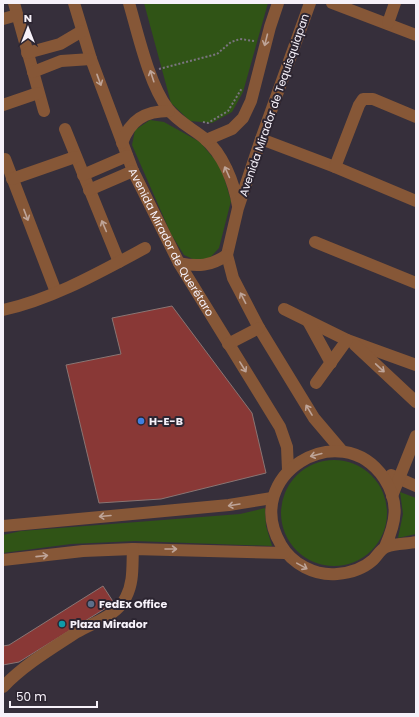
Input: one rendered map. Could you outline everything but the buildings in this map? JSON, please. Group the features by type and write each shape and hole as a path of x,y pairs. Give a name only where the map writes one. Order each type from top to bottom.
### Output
{"street":[{"name":"Avenida Mirador de Querétaro","path":"74,3 82,31 133,171 179,263 280,427 287,448 288,470"},
{"path":"130,3 157,91 169,111 206,140 222,160 235,190 238,208 227,255 233,278 259,328 314,418 342,451"},
{"path":"206,140 232,129 243,118 251,101 270,27 278,3"},
{"name":"Avenida Mirador de Tequisquiapan","path":"238,208 310,3"},
{"path":"332,3 388,23 416,35"},
{"path":"388,23 395,3"},
{"path":"3,19 15,9 44,111"},
{"path":"27,53 60,44 82,31"},
{"path":"60,44 66,60"},
{"path":"33,72 66,60 92,59"},
{"path":"3,105 38,92"},
{"path":"335,167 359,105 364,99 373,99 416,118"},
{"path":"122,143 126,132 134,122 144,115 156,111 169,111"},
{"path":"65,129 75,157 120,262"},
{"path":"261,139 335,167 416,201"},
{"path":"83,175 127,156"},
{"path":"12,179 75,157"},
{"path":"5,159 56,292"},
{"path":"89,190 133,171"},
{"path":"315,242 416,283"},
{"path":"3,310 25,305 56,292 120,262 145,248"},
{"path":"179,263 206,265 217,262 227,255"},
{"path":"284,309 349,341 416,365"},
{"path":"308,322 331,363"},
{"path":"228,344 259,328"},
{"path":"316,382 349,341"},
{"path":"349,341 416,402"},
{"path":"392,496 416,436"},
{"path":"377,469 387,484 392,496 395,507 394,528 385,547 372,561 355,571 336,575 317,573 300,565 285,552 275,536 271,517 272,498 278,483 288,470 313,454 342,451 361,457 377,469 416,486"},
{"path":"3,526 229,506 272,498"},
{"path":"385,547 416,542"},
{"path":"3,560 84,551 133,549 285,552"},
{"path":"3,687 17,673 78,632 115,612 126,599 131,584 133,549"}],"path":[{"path":"253,48 256,36"},
{"path":"154,70 217,54 231,42 240,39 255,41"},
{"path":"201,122 208,123 228,111 244,84"}],"green space":[{"path":"144,3 268,3 243,92 232,112 212,123 190,121 171,103"},
{"path":"150,120 164,122 200,142 221,167 231,201 219,248 209,259 197,261 184,255 171,234 132,145 135,130"},
{"path":"334,460 354,464 372,475 383,493 387,513 383,533 372,551 354,562 334,566 314,562 296,551 285,533 281,513 285,493 296,475 314,464"},
{"path":"400,492 416,498 416,534 398,538 403,514"},
{"path":"265,508 266,526 272,546 135,541 71,544 3,553 3,535 21,531 240,514"}],"place":[{"name":"H-E-B","path":"141,421"},
{"name":"FedEx Office","path":"91,604"},
{"name":"Plaza Mirador","path":"62,624"}]}
